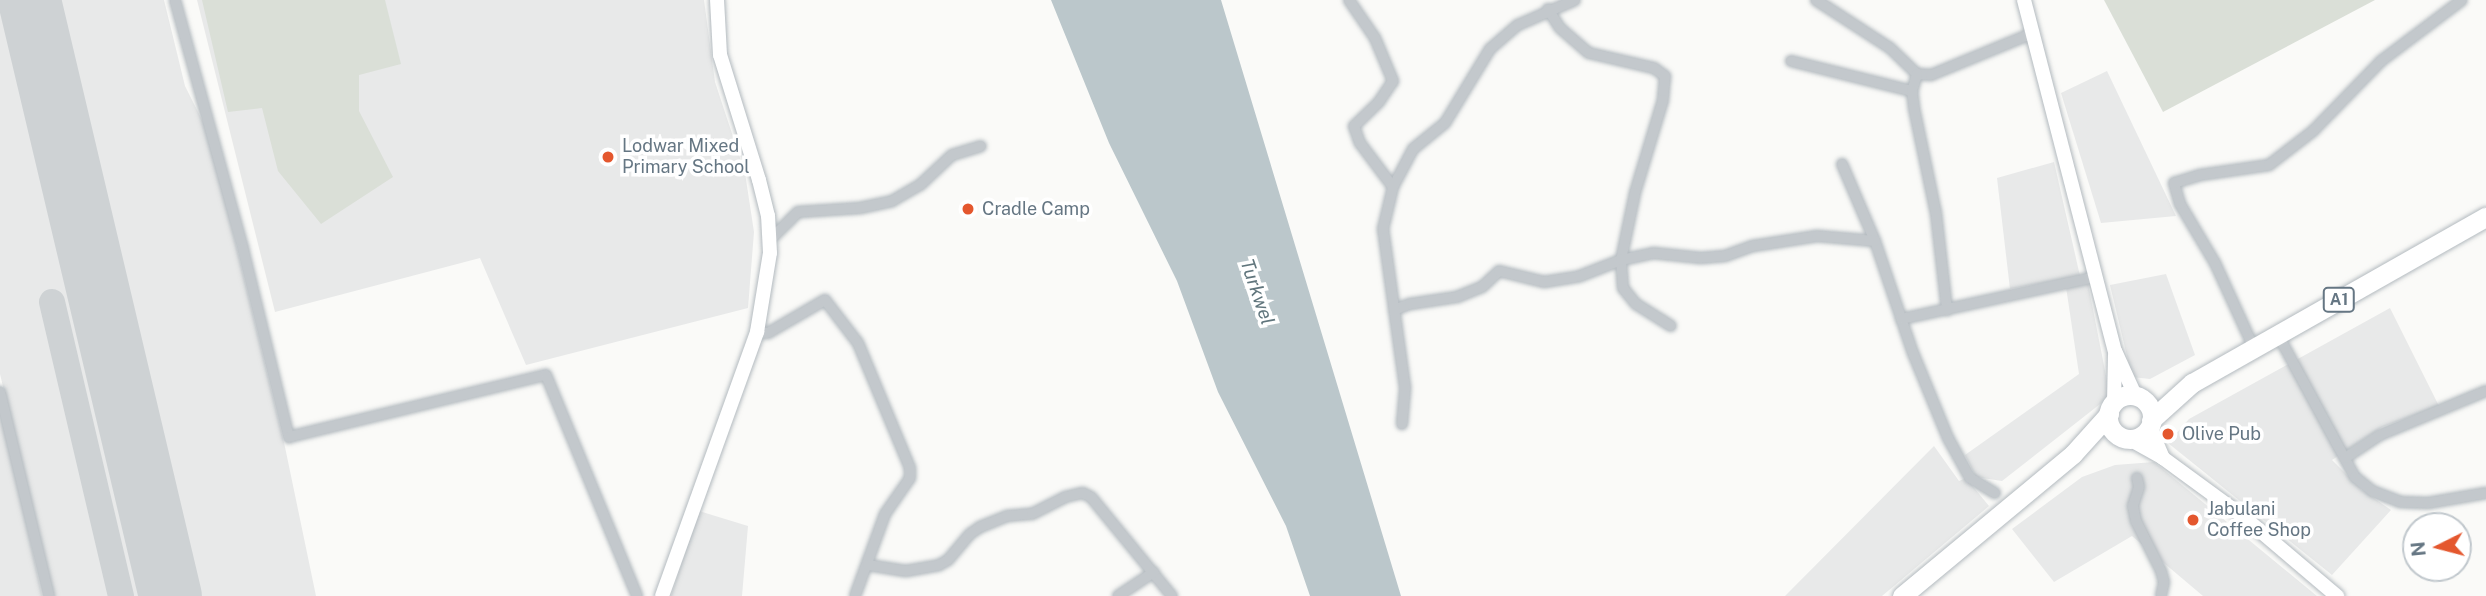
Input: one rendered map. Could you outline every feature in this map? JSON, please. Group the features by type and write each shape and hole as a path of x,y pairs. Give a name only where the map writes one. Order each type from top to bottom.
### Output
{"highway":[{"name":"A1","path":"2150,423 2192,383 2253,346 2486,217"},
{"name":"A1","path":"2138,396 2192,383"},
{"path":"1902,596 2073,454 2111,408 2127,395 2138,396 2149,403 2150,423 2141,435 2073,454"},
{"path":"2111,408 2112,431 2127,439"}],"street":[{"path":"174,0 243,249 289,437 546,375 637,596"},
{"path":"663,596 757,332 771,239 760,180 725,76 717,0"},
{"path":"1349,0 1375,38 1393,81 1379,102 1354,126 1360,143 1393,187"},
{"path":"1402,424 1405,387 1382,229 1393,187 1413,149 1445,123 1490,48 1518,25 1548,9 1575,0"},
{"path":"1816,0 1890,48 1917,74 1931,75 1948,69 2033,33"},
{"path":"2024,0 2115,351 2138,396"},
{"path":"2253,346 2215,262 2180,204 2174,183 2200,175 2269,166 2313,131 2381,61 2462,0"},
{"path":"1548,9 1560,28 1589,53 1654,68 1665,76 1663,100 1635,193 1621,260 1623,288 1629,296 1636,304 1671,326"},
{"path":"1791,61 1912,91"},
{"path":"1917,74 1912,91 1936,213 1947,310"},
{"path":"771,239 797,212 860,208 901,197 920,185 952,155 981,146"},
{"path":"1842,164 1875,241 1938,416 1970,478 1995,492"},
{"path":"1394,310 1410,304 1457,297 1482,287 1499,271 1544,282 1580,276 1621,260 1653,253 1702,258 1725,256 1753,246 1817,236 1875,241"},
{"path":"1901,319 2096,276"},
{"path":"757,332 768,333 825,300 858,344 910,472 910,478 885,514 855,596"},
{"path":"2277,333 2355,477 2364,484 2400,502 2428,503 2486,493"},
{"path":"2111,408 2115,351"},
{"path":"2345,458 2379,435 2486,391"},
{"path":"0,392 49,596"},
{"path":"2150,423 2163,458"},
{"path":"2127,439 2163,458 2321,580 2337,596"},
{"path":"2137,478 2139,487 2133,506 2136,521 2161,571 2164,582 2161,596"},
{"path":"868,565 906,570 939,565 948,560 970,534 980,527 1007,516 1032,514 1065,498 1083,493 1091,497 1172,596"},
{"path":"1118,596 1154,572"},
{"path":"2321,580 2349,596"}],"shaded area":[{"path":"0,0 164,0 185,86 209,134 285,447 316,596 53,596 0,374"},
{"path":"197,0 704,0 715,82 745,173 754,232 748,308 526,365 480,258 275,312"},
{"path":"202,0 385,0 401,64 359,75 359,111 393,177 321,224 278,171 262,108 228,112"},
{"path":"2104,0 2375,0 2163,112"},
{"path":"2107,71 2176,216 2101,223 2061,93"},
{"path":"2054,162 2080,276 2010,289 1997,178"},
{"path":"2166,274 2195,355 2150,379 2132,377 2110,285"},
{"path":"2088,284 2109,391 2104,401 2002,481 1976,477 1965,455 2079,374 2066,287"},
{"path":"2390,308 2439,406 2382,427 2332,460 2362,490 2391,510 2332,575 2168,443 2189,419"},
{"path":"0,401 42,596 0,596"},
{"path":"1934,446 1959,481 1966,478 1989,506 1882,596 1785,596"},
{"path":"2154,462 2317,596 2203,596 2132,536 2054,582 2012,529 2082,477 2115,465"},
{"path":"699,511 748,526 742,596 671,596"}],"water":[{"name":"Turkwel","path":"1051,0 1221,0 1401,596 1310,596 1286,526 1218,392 1177,281 1109,143"}],"taxiway":[{"path":"52,302 121,596"}],"runway":[{"path":"29,0 170,596"}],"place":[{"name":"Lodwar Mixed Primary School","path":"608,157"},
{"name":"Cradle Camp","path":"968,209"},
{"name":"Olive Pub","path":"2168,434"},
{"name":"Jabulani Coffee Shop","path":"2193,520"}]}
